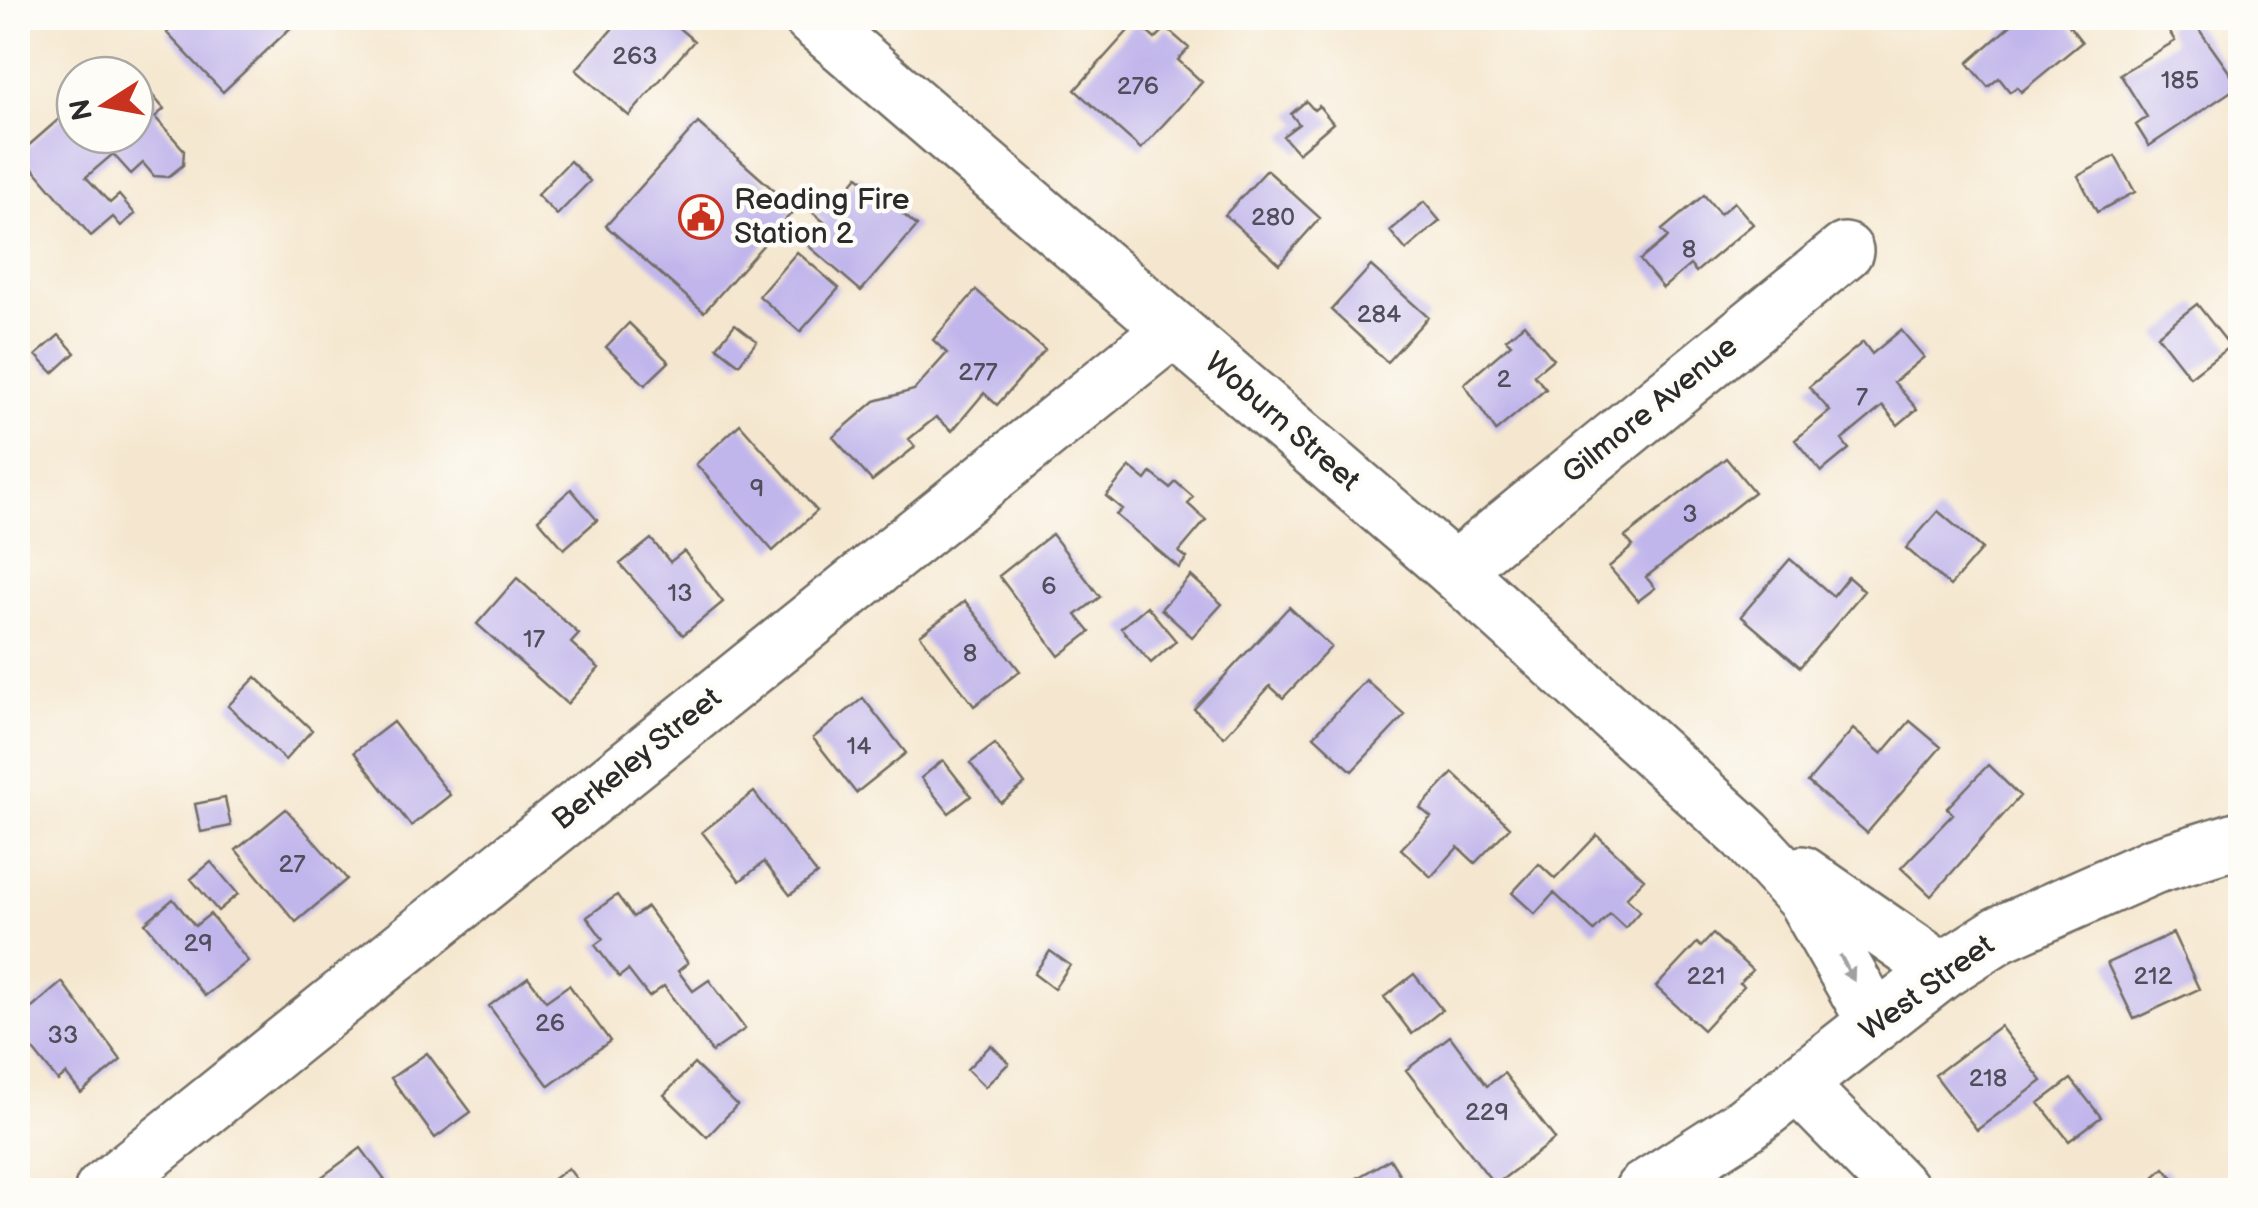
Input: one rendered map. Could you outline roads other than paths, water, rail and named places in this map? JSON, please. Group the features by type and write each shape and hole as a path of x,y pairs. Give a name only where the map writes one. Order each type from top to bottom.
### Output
{"street":[{"name":"Woburn Street","path":"812,18 1454,570 1746,835 1805,899 1876,1023"},
{"name":"Gilmore Avenue","path":"1454,570 1846,251"},
{"name":"Berkeley Street","path":"103,1190 1173,330"},
{"name":"Woburn Street","path":"1746,835 1942,971"},
{"name":"West Street","path":"1643,1190 1798,1085 1942,971 2000,934 2152,866 2240,840"},
{"path":"1798,1085 1901,1190"}],"place":[{"name":"Reading Fire Station 2","path":"701,217"}]}
